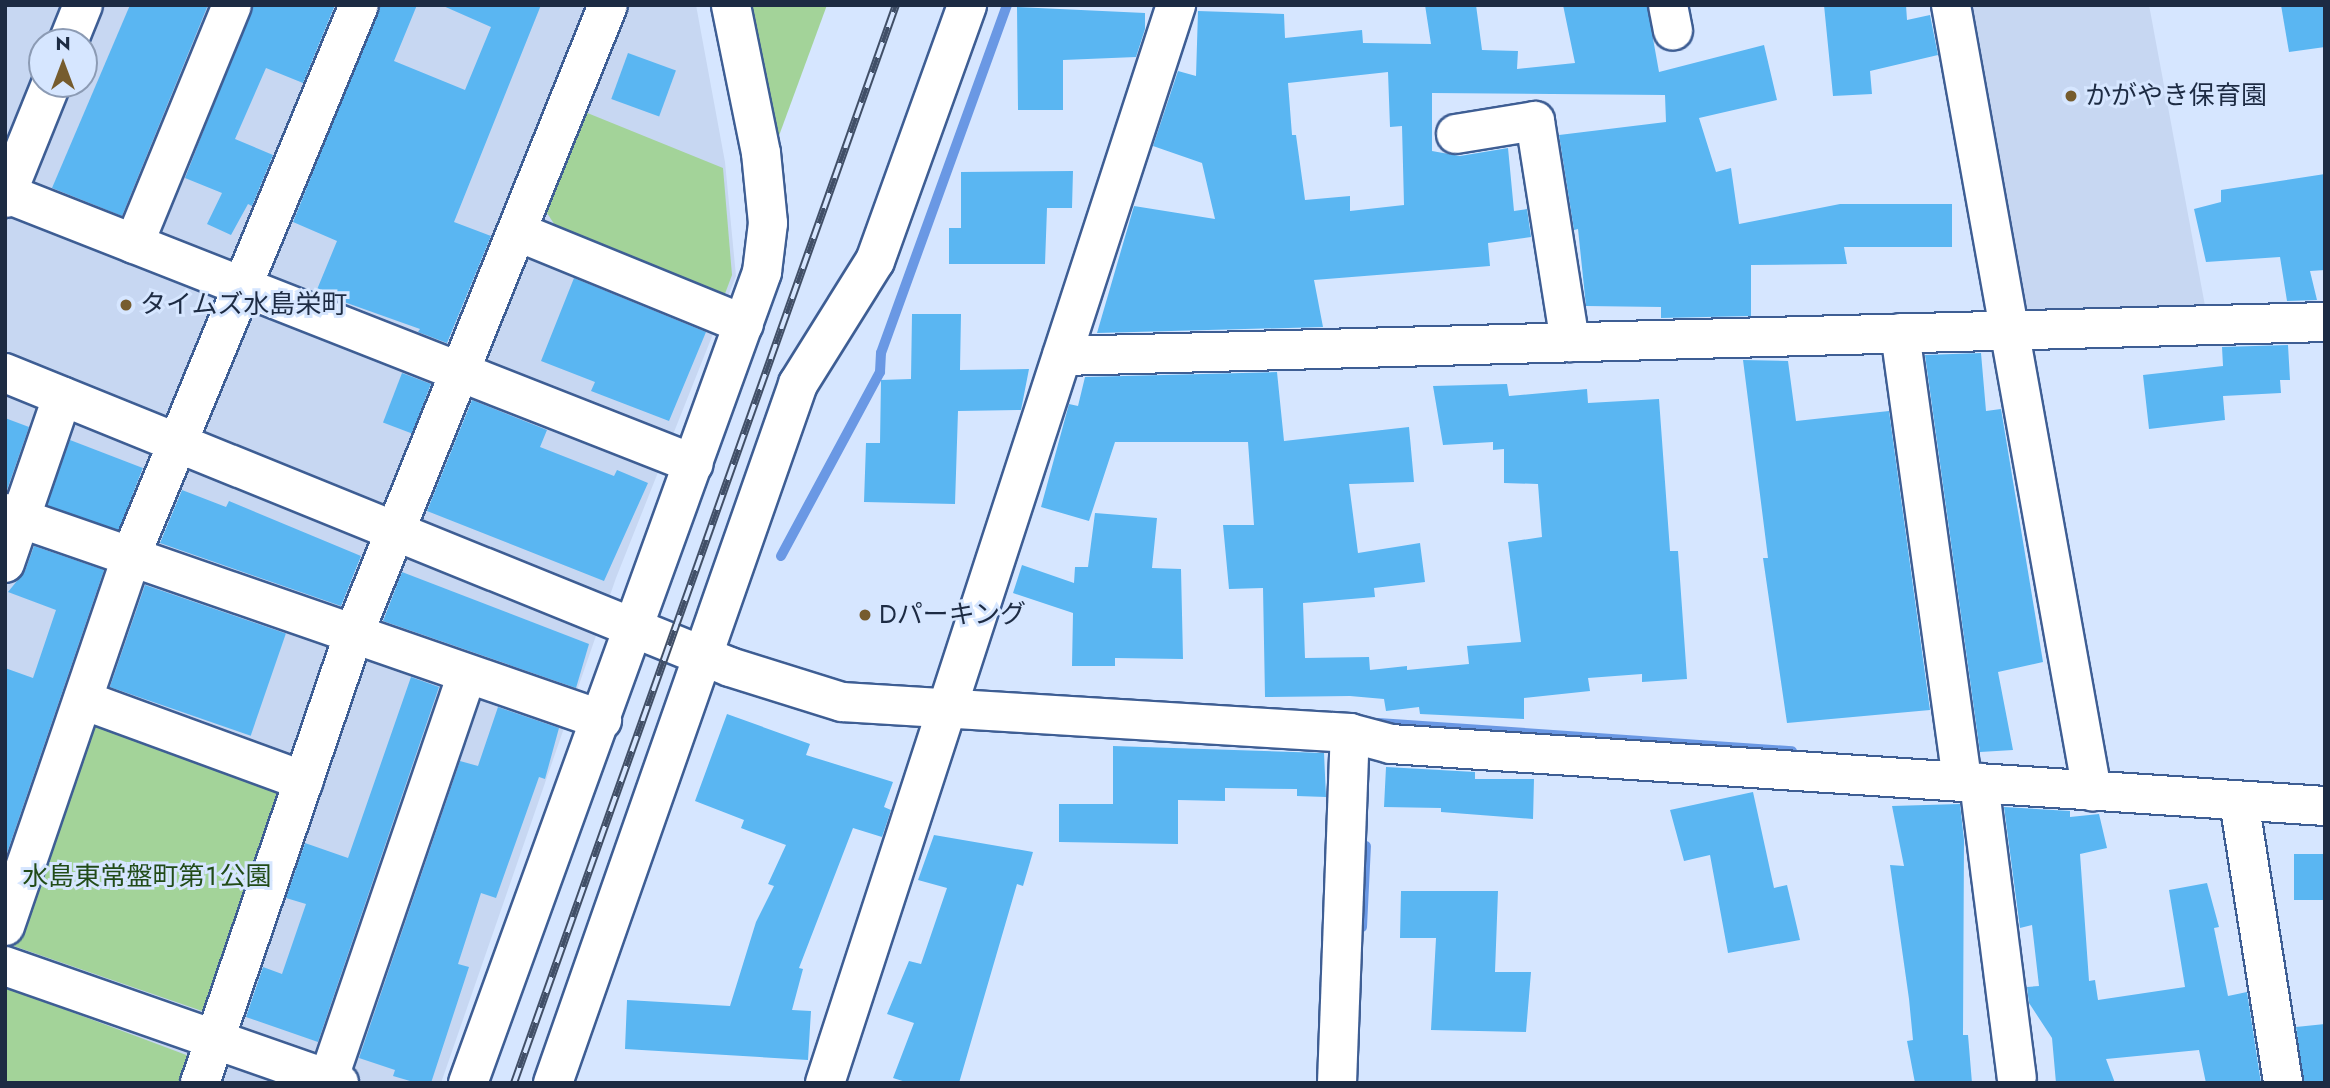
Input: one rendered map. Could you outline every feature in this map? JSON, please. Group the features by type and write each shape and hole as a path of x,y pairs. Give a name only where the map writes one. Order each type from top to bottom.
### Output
{"street":[{"path":"74,28 83,5"},
{"path":"134,244 232,5"},
{"path":"5,926 132,556 245,288 359,5"},
{"path":"200,1083 354,633 398,532 608,5"},
{"path":"468,1083 637,628 762,272 768,223 761,153 731,5"},
{"path":"553,1083 701,654 798,384 875,261 967,5"},
{"path":"825,1083 1176,5"},
{"path":"1951,5 2092,791"},
{"path":"45,98 6,195 694,464"},
{"path":"1455,134 1535,121 1570,342"},
{"path":"518,232 744,324"},
{"path":"1062,356 2325,322"},
{"path":"1900,333 2017,1078"},
{"path":"5,373 701,654 842,702 948,712 1350,733 1391,744 2325,806"},
{"path":"5,564 13,516 62,397"},
{"path":"13,516 602,720"},
{"path":"5,965 331,1081 467,674"},
{"path":"83,700 303,781"},
{"path":"1337,1083 1350,733"},
{"path":"2239,801 2283,1083"}],"shaded area":[{"path":"5,5 696,5 725,162 736,276 616,578 441,1083 5,1083"},
{"path":"1962,5 2149,5 2206,311 2020,317"}],"green space":[{"path":"744,5 827,5 773,152"},
{"path":"580,110 723,168 732,275 723,299 560,233 547,213 545,190"},
{"name":"水島東常盤町第１公園","path":"92,716 288,783 209,1013 13,946"},
{"path":"5,987 197,1059 189,1083 5,1083"}],"building":[{"path":"130,5 208,5 122,216 52,188 90,98 98,98 98,80"},
{"path":"253,5 335,5 303,83 266,68 235,139 273,155 252,206 248,204 231,235 207,224 222,193 185,178"},
{"path":"380,5 417,5 394,61 465,90 491,27 441,5 541,5 454,222 491,236 447,343 418,332 420,329 316,292 337,241 293,222"},
{"path":"1425,5 1476,5 1482,50 1518,51 1517,69 1575,63 1563,5 1647,5 1659,72 1764,45 1777,100 1699,118 1716,172 1731,168 1739,224 1840,204 1952,204 1952,247 1844,247 1847,264 1751,265 1751,316 1661,318 1661,307 1586,306 1578,229 1574,230 1559,135 1666,122 1665,95 1432,93 1432,151 1460,156 1508,148 1514,211 1527,209 1531,237 1488,243 1490,266 1314,280 1323,327 1097,333 1134,206 1215,219 1202,163 1153,146 1178,71 1196,76 1198,11 1284,14 1285,38 1362,30 1363,43 1431,44","holes":["1388,72 1390,127 1402,126 1404,205 1350,211 1350,196 1305,200 1296,135 1292,135 1288,83"]},
{"path":"1824,5 1906,5 1907,20 1930,15 1938,55 1870,71 1872,94 1833,96"},
{"path":"2281,5 2325,5 2325,47 2289,52"},
{"path":"1017,7 1145,13 1145,29 1136,57 1063,60 1063,110 1018,110"},
{"path":"628,53 676,70 659,116 611,99"},
{"path":"1073,171 1072,208 1047,208 1045,264 949,264 949,228 961,228 961,172"},
{"path":"2325,174 2325,270 2310,271 2317,300 2287,301 2280,257 2206,262 2194,209 2221,202 2221,190"},
{"path":"574,278 706,332 669,421 591,391 595,382 541,361"},
{"path":"912,314 961,314 960,370 1029,369 1021,410 958,411 955,504 864,502 866,443 880,443 881,380 911,379"},
{"path":"2288,345 2290,380 2280,380 2281,393 2223,396 2225,420 2149,429 2143,375 2223,366 2222,347"},
{"path":"1981,353 1986,411 2001,409 2043,662 1998,672 2013,750 1980,752 1925,355"},
{"path":"1743,360 1788,361 1796,421 1889,411 1930,710 1787,723 1763,558 1768,558"},
{"path":"1277,372 1284,441 1409,427 1414,482 1349,484 1358,553 1420,543 1425,582 1374,588 1375,597 1303,603 1305,658 1369,657 1370,670 1407,666 1407,670 1469,664 1467,646 1521,642 1508,542 1542,537 1538,484 1504,483 1504,449 1493,450 1493,442 1443,445 1433,386 1507,384 1509,396 1587,389 1588,403 1659,399 1670,551 1678,551 1687,679 1642,682 1642,674 1588,678 1590,691 1524,698 1524,719 1420,714 1419,707 1386,711 1384,699 1350,696 1265,697 1263,588 1229,589 1223,525 1254,525 1248,442 1115,442 1089,521 1041,507 1069,404 1078,406 1085,377"},
{"path":"402,373 431,384 412,434 383,422"},
{"path":"472,400 547,430 540,447 614,476 617,470 648,483 604,581 427,511"},
{"path":"5,418 29,427 7,490 5,489"},
{"path":"70,440 143,468 118,532 45,504"},
{"path":"182,490 226,507 229,501 361,556 341,606 160,543"},
{"path":"1095,513 1157,518 1152,568 1181,569 1183,659 1115,658 1115,666 1072,666 1073,613 1013,593 1022,565 1074,583 1075,567 1088,567"},
{"path":"34,546 104,570 6,856 5,668 33,678 56,610 8,592 25,571"},
{"path":"402,572 589,644 576,688 383,621"},
{"path":"145,585 286,634 251,736 110,687"},
{"path":"411,677 439,687 318,1042 246,1017 263,967 282,974 306,904 286,898 305,843 348,858"},
{"path":"498,707 559,728 545,779 539,777 496,898 481,893 458,964 469,967 431,1083 417,1083 393,1076 395,1070 359,1058 460,761 478,766"},
{"path":"727,714 810,744 806,755 893,782 884,807 891,810 882,837 853,828 799,968 803,969 792,1010 811,1011 808,1060 625,1049 627,1000 730,1006 756,922 774,886 768,884 786,845 741,828 744,820 695,801"},
{"path":"1113,746 1324,753 1326,797 1297,796 1297,789 1225,788 1225,801 1178,800 1178,844 1059,842 1059,804 1113,804"},
{"path":"1386,767 1475,772 1475,779 1534,779 1533,819 1441,812 1441,808 1384,807"},
{"path":"1753,792 1774,888 1787,885 1800,940 1728,953 1710,855 1684,861 1670,810"},
{"path":"1960,804 1964,840 1963,1035 1968,1035 1972,1083 1915,1083 1907,1041 1913,1040 1909,999 1890,865 1904,866 1892,806"},
{"path":"2004,807 2070,811 2070,817 2099,814 2107,848 2080,854 2089,981 2095,980 2098,1000 2185,987 2169,890 2207,883 2219,927 2214,928 2228,996 2247,992 2261,1083 2206,1083 2199,1050 2106,1059 2115,1083 2056,1083 2052,1038 2029,1003 2027,987 2039,986 2032,925 2020,928"},
{"path":"934,835 1033,852 1023,886 1017,884 959,1083 909,1083 893,1078 914,1023 887,1014 909,961 921,964 947,888 918,880"},
{"path":"2294,854 2325,854 2325,900 2294,900"},
{"path":"1401,891 1498,891 1495,972 1531,972 1526,1032 1431,1030 1436,938 1400,938"},
{"path":"2325,1024 2325,1083 2304,1083 2296,1027"}],"waterway":[{"path":"781,556 880,372 881,353 1007,5"},
{"path":"1378,723 1792,751"},
{"path":"1362,927 1366,846"}],"railway":[{"path":"514,1083 896,5"}],"place":[{"name":"かがやき保育園","path":"2071,96"},
{"name":"タイムズ水島栄町","path":"126,305"},
{"name":"Dパーキング","path":"865,615"}]}
